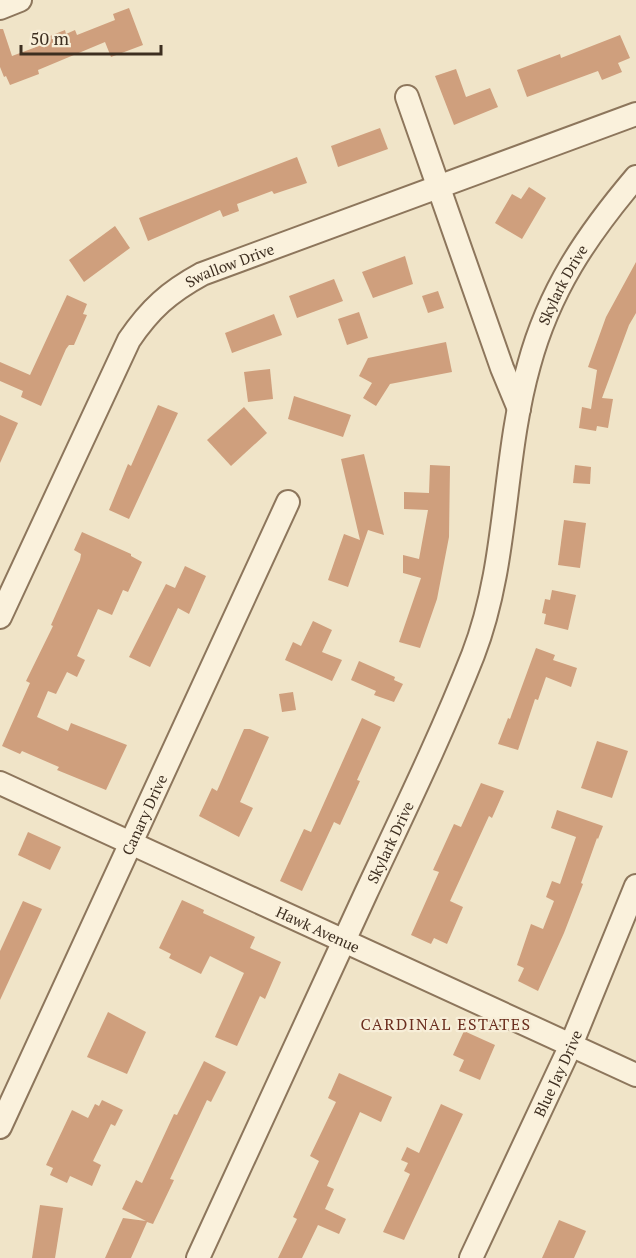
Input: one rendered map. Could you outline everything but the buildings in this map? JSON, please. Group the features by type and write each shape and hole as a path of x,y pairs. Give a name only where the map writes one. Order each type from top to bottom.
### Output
{"street":[{"path":"0,8 20,0"},
{"path":"407,98 502,368 519,409"},
{"name":"Swallow Drive","path":"0,617 129,340 144,318 178,286 202,274 636,114"},
{"name":"Skylark Drive","path":"198,1258 435,743 473,653 486,616 497,569 519,409 529,366 545,316 564,277 598,223 636,177"},
{"name":"Canary Drive","path":"0,1127 288,502"},
{"name":"Hawk Avenue","path":"0,783 636,1075"},
{"name":"Blue Jay Drive","path":"471,1258 571,1045 636,886"}],"district":[{"name":"CARDINAL ESTATES","path":"446,1024"}]}
